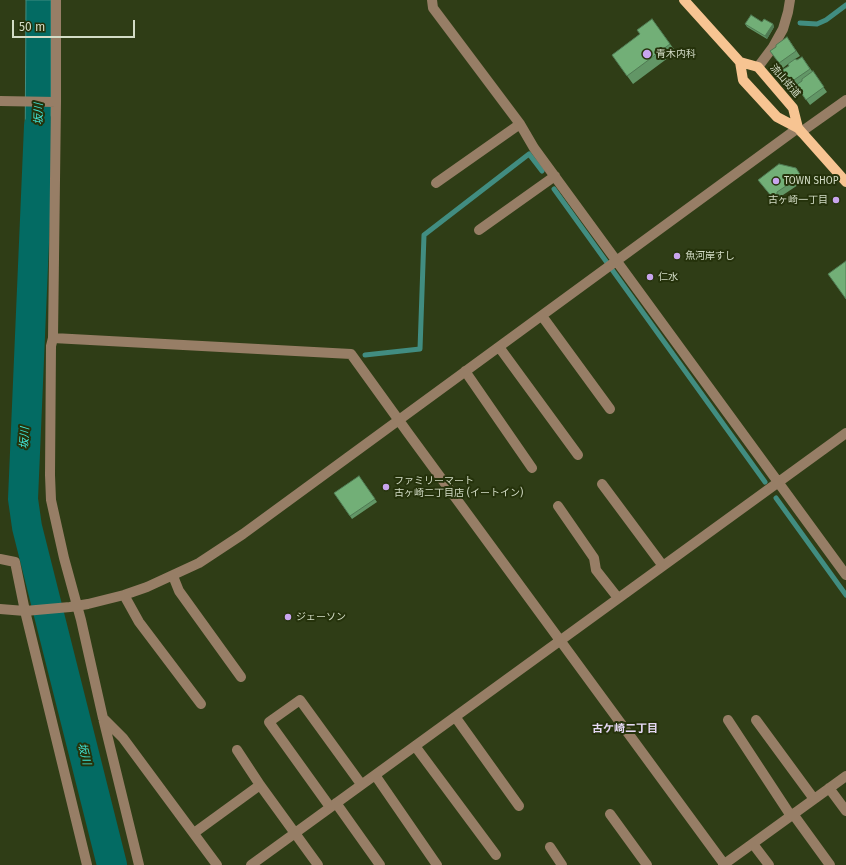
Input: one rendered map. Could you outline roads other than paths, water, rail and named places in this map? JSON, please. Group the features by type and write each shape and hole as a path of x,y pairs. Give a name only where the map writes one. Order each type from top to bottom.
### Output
{"main road":[{"name":"流山街道","path":"684,0 740,62 758,67 793,108 800,130"},
{"name":"流山街道","path":"740,62 743,80 777,117 800,130 846,182"}],"street":[{"path":"56,0 53,338 51,362 51,500 74,606 140,865"},
{"path":"432,0 433,8 520,124 534,148 846,575"},
{"path":"758,67 773,47 782,29 788,12 790,0"},
{"path":"0,609 28,610 74,606 124,595 147,587 199,564 221,550 617,261 800,130 846,100"},
{"path":"0,101 54,102"},
{"path":"436,183 520,124"},
{"path":"479,230 555,176"},
{"path":"542,316 610,409"},
{"path":"53,338 351,354 724,865 846,776"},
{"path":"499,347 578,455"},
{"path":"466,371 532,468"},
{"path":"251,865 361,784 456,718 618,598 846,433"},
{"path":"602,484 663,566"},
{"path":"558,506 594,558 596,570 618,598"},
{"path":"0,559 15,562 28,610 86,865"},
{"path":"173,576 179,591 241,677"},
{"path":"124,595 139,622 201,704"},
{"path":"361,784 300,700 269,722 380,865"},
{"path":"103,718 123,738 217,865"},
{"path":"456,718 519,806"},
{"path":"728,720 792,815 830,865"},
{"path":"756,720 814,799"},
{"path":"415,746 496,855"},
{"path":"237,750 260,785 318,865"},
{"path":"375,775 437,865"},
{"path":"194,833 260,785"},
{"path":"829,788 846,811"},
{"path":"610,814 647,865"},
{"path":"753,844 769,865"},
{"path":"550,847 562,865"}],"water":[{"path":"26,0 51,0 51,167 25,166"}],"waterway":[{"path":"800,23 817,24 826,20 846,5"},
{"name":"坂川","path":"39,126 23,499 27,527 112,865"},
{"path":"365,355 420,349 424,235 529,154 542,171"},
{"path":"554,189 765,482"},
{"path":"776,498 846,595"}],"place":[{"name":"青木内科","path":"647,54"},
{"name":"TOWN SHOP","path":"776,181"},
{"name":"古ヶ崎一丁目","path":"836,200"},
{"name":"魚河岸すし","path":"677,256"},
{"name":"仁水","path":"650,277"},
{"name":"ファミリーマート 古ヶ崎二丁目店 (イートイン)","path":"386,487"},
{"name":"ジェーソン","path":"288,617"}],"district":[{"name":"古ケ崎二丁目","path":"625,729"}]}
